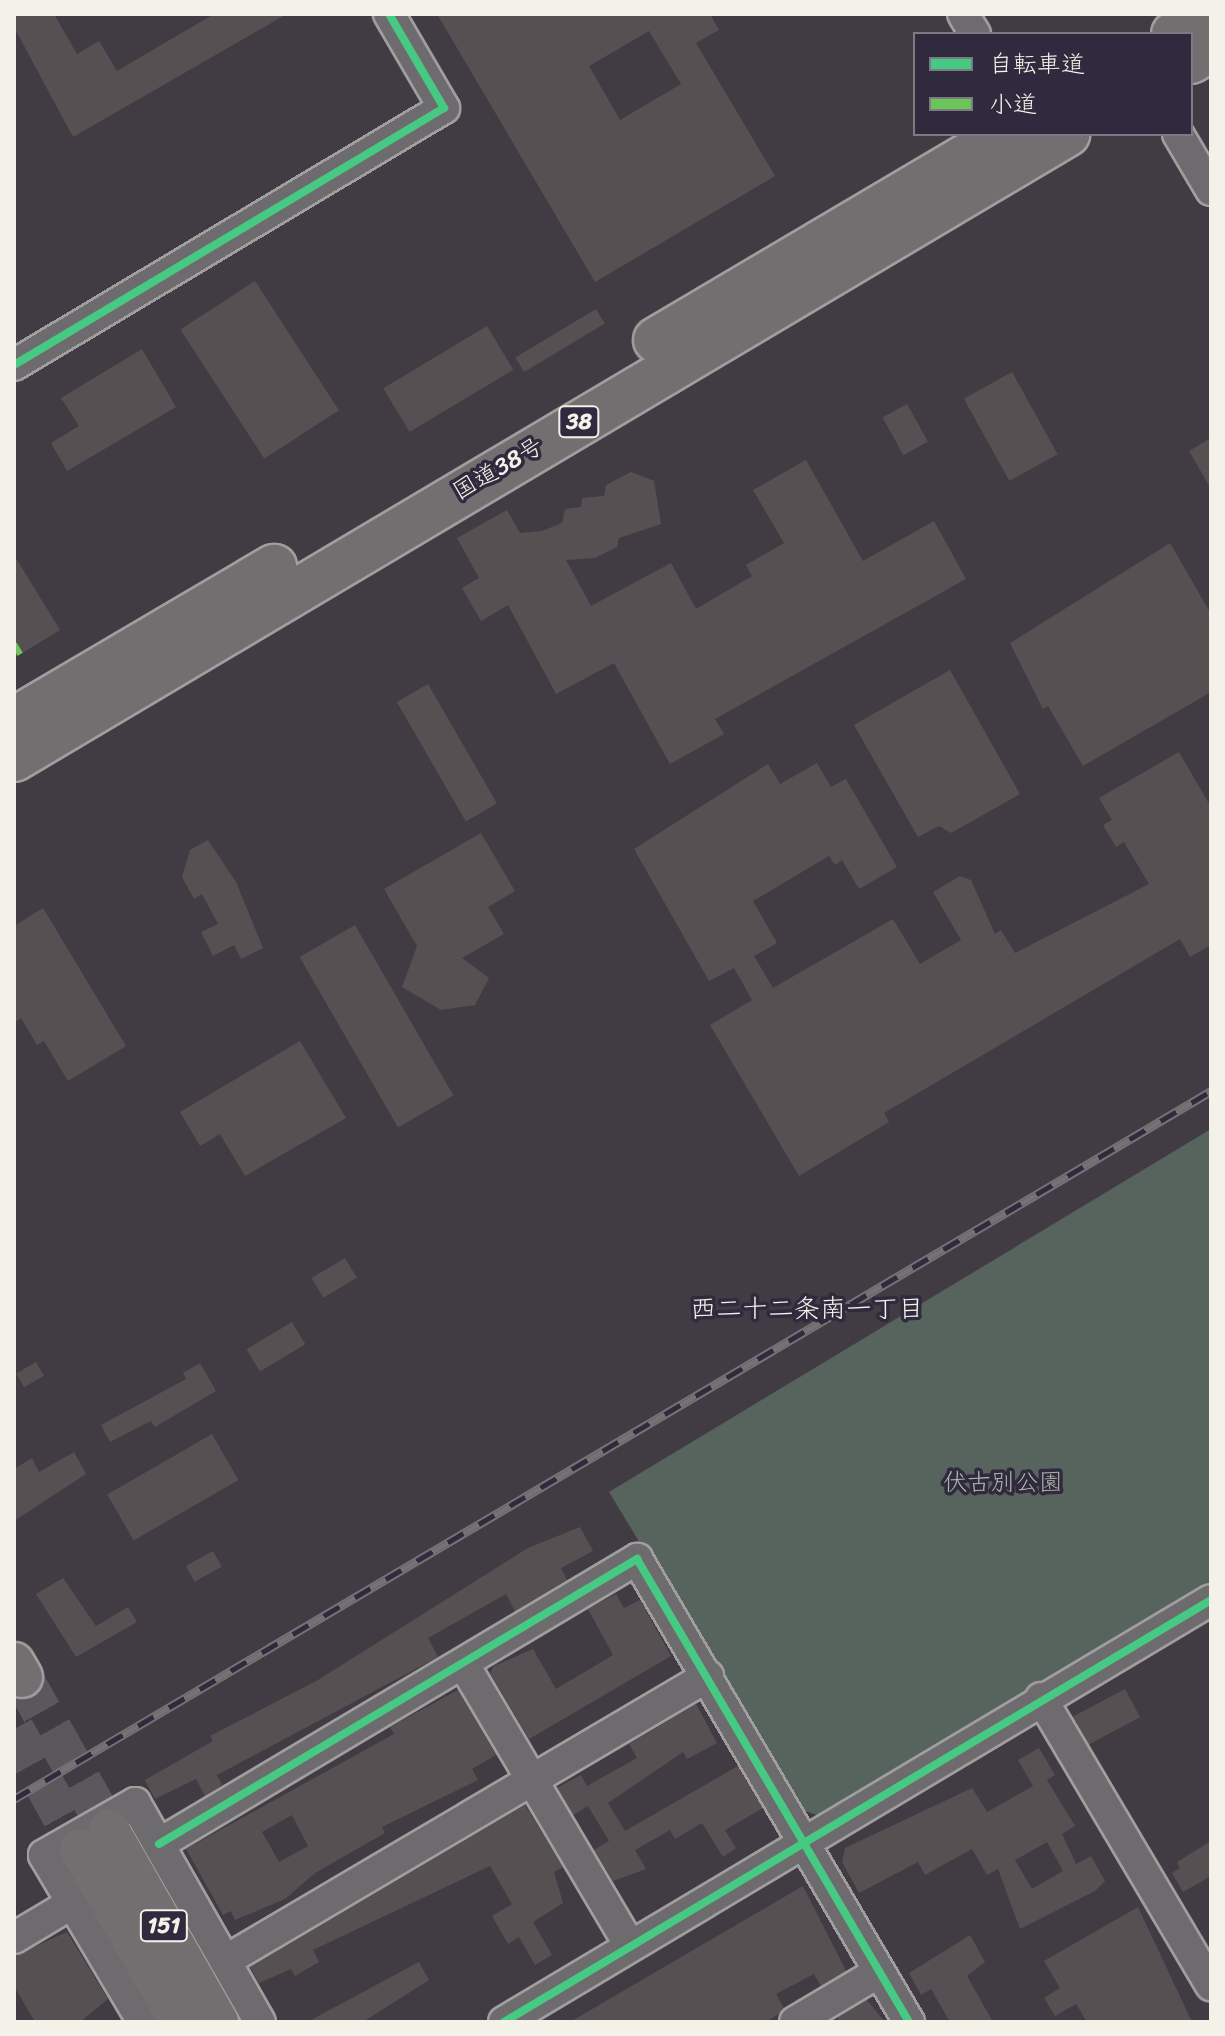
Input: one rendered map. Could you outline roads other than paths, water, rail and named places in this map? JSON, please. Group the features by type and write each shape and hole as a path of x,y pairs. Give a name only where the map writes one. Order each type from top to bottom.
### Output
{"highway":[{"path":"1177,32 1207,14"},
{"path":"1193,60 1211,49"},
{"name":"国道38号","path":"14,720 1038,138"},
{"name":"国道38号","path":"14,759 1038,138"}],"main road":[{"name":"151","path":"180,2022 95,1840 218,2022"}],"street":[{"path":"14,365 444,108 389,14"},
{"path":"963,14 974,32"},
{"path":"1179,136 1211,190"},
{"path":"159,1844 464,1665 637,1559 909,2022"},
{"path":"504,2022 1041,1698 1211,1600"},
{"path":"464,1665 630,1946"},
{"path":"225,1961 708,1676"},
{"path":"1041,1698 1211,1986"},
{"path":"143,2022 44,1855 135,1803 260,2022"},
{"path":"14,1938 71,1904"},
{"path":"795,2022 879,1972"}],"tunnel":[{"path":"22,1677 109,1830"},
{"path":"14,1729 80,1849"}],"railway":[{"path":"14,1799 1211,1091"}],"district":[{"name":"西二十二条南一丁目","path":"807,1309"}],"park label":[{"name":"伏古別公園","path":"1003,1483"}]}
